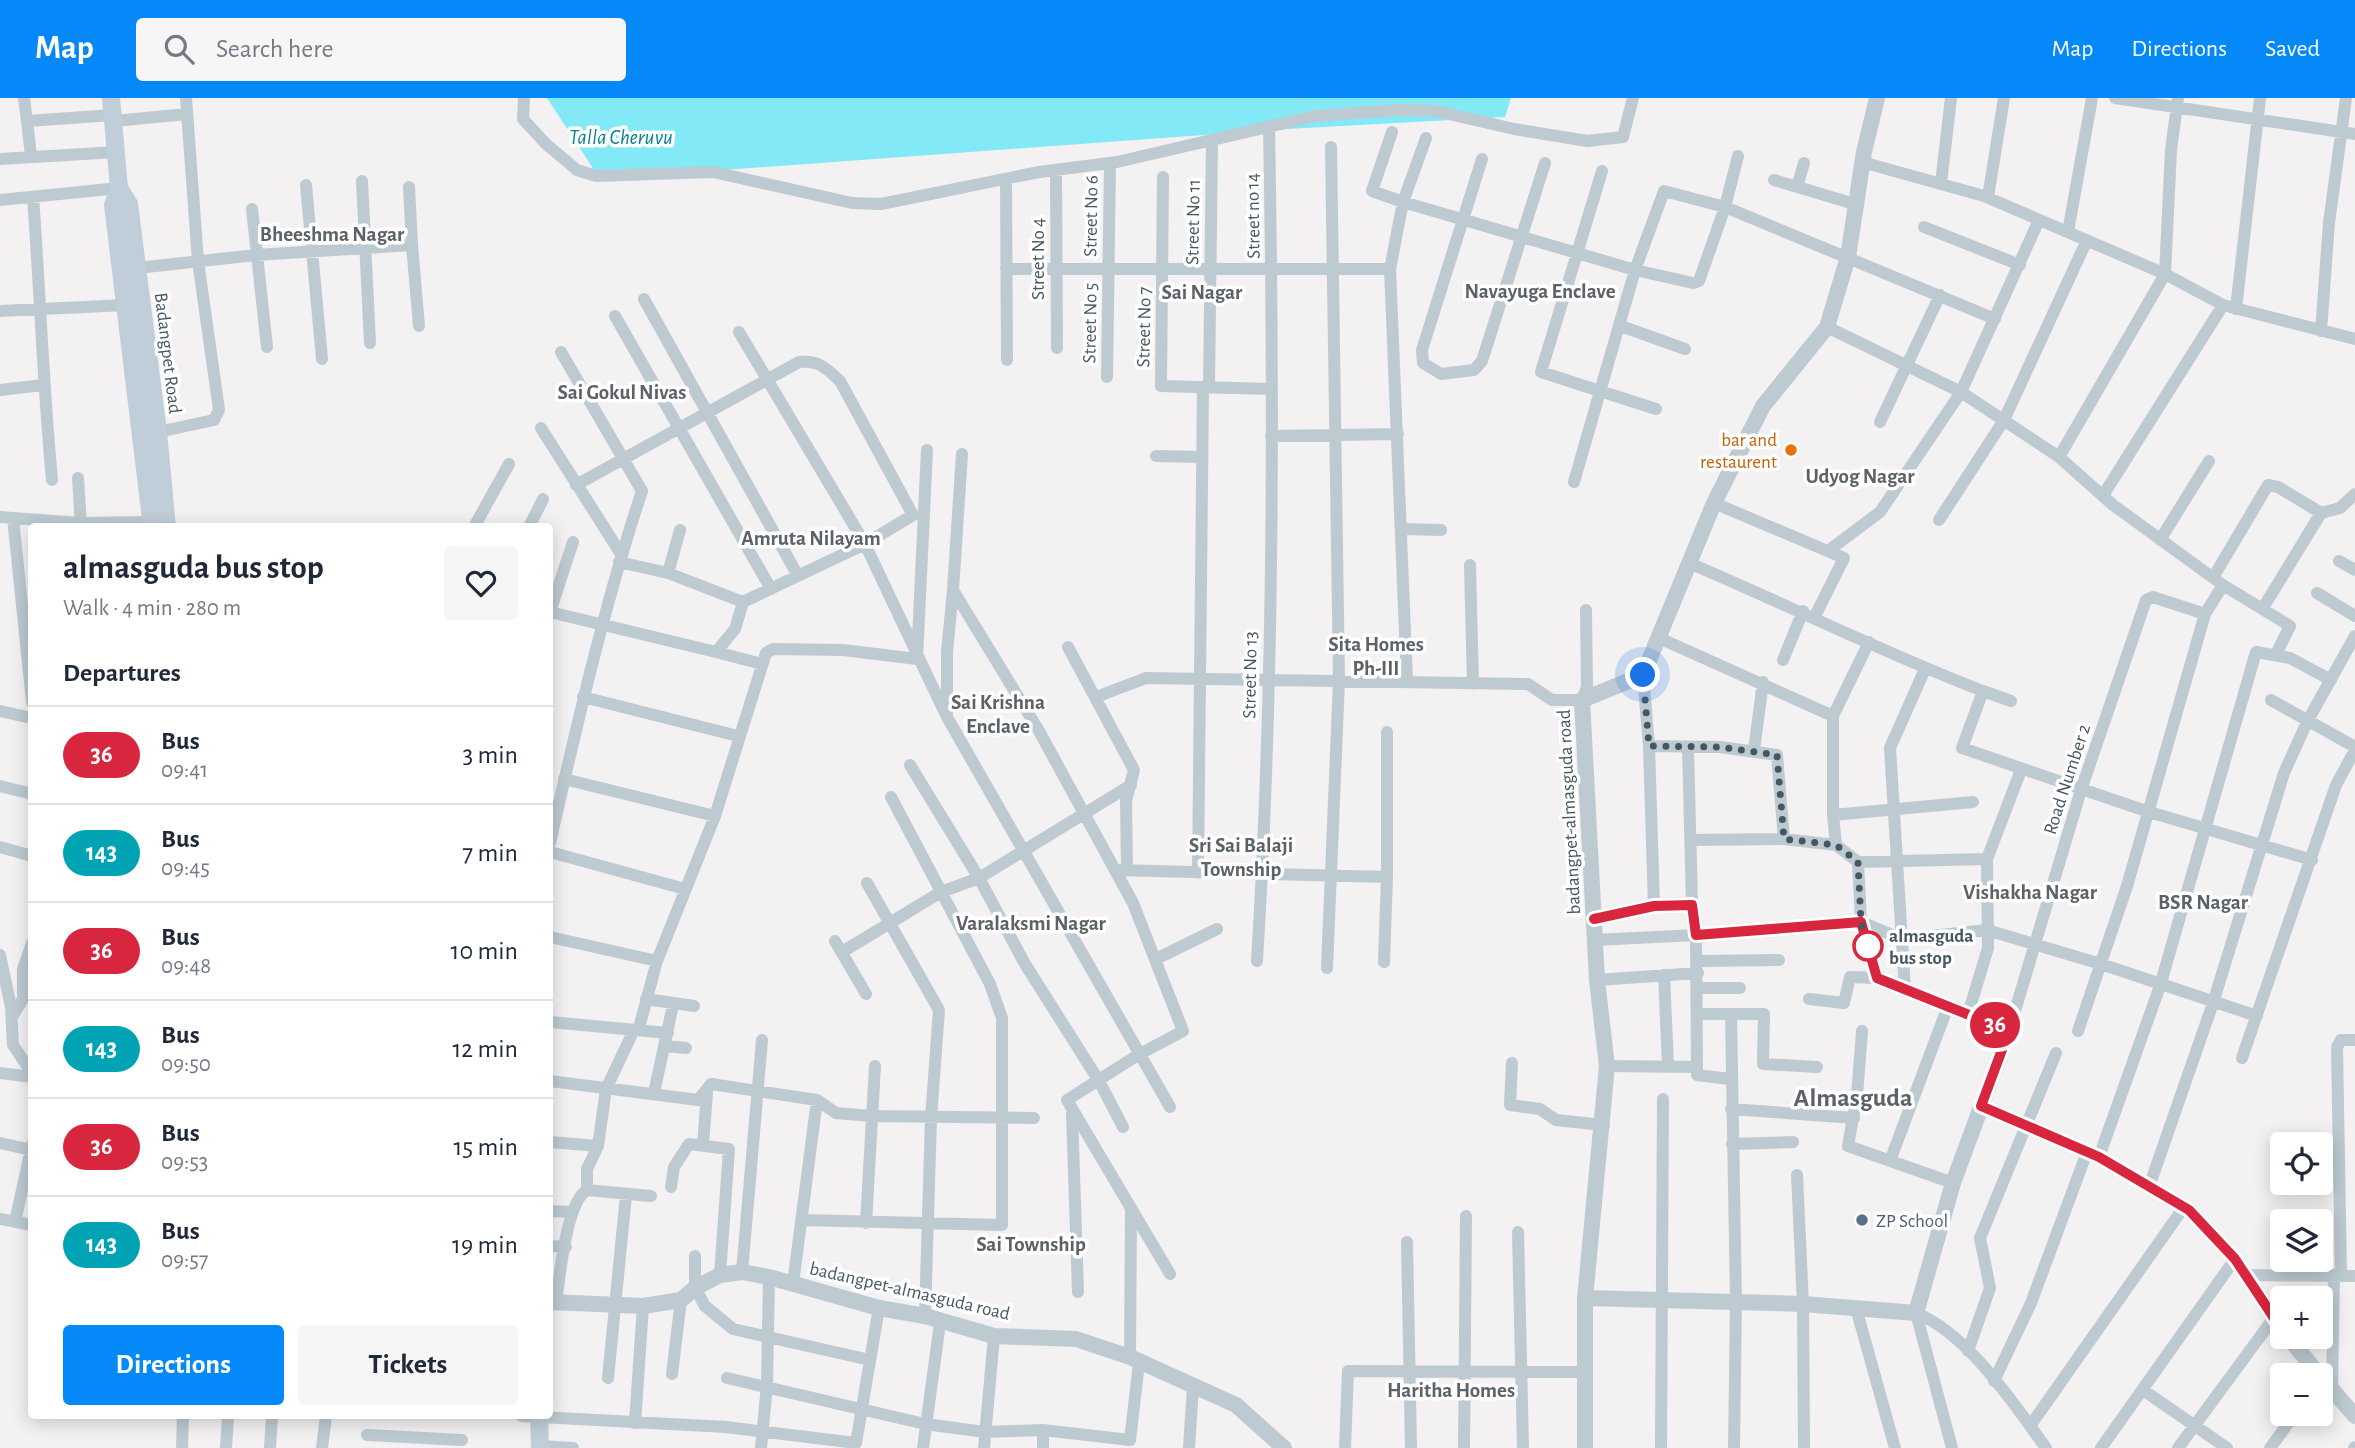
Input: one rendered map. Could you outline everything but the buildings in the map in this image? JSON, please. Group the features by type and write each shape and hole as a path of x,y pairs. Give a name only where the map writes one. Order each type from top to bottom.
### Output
{"main road":[{"name":"Badangpet Road","path":"113,111 119,188 113,205 125,304 154,476 157,523"},
{"name":"Badangpet Road","path":"119,188 129,204 158,432 154,476"},
{"path":"533,1419 537,1447"}],"street":[{"path":"24,98 31,156"},
{"path":"158,432 214,419 219,410 198,261 186,98"},
{"path":"524,98 523,119 546,144 577,170 596,176 713,172 852,203 881,204 1056,170 1110,163 1315,116 1398,110 1436,111 1587,141 1623,136 1633,98"},
{"path":"1654,906 1649,746 1643,675 1714,503 1762,406 1827,327 1848,257 1862,162 1877,98"},
{"path":"1941,183 1951,98"},
{"path":"1989,197 2004,98"},
{"path":"2068,232 2092,98"},
{"path":"2115,98 2177,103 2355,134"},
{"path":"2236,309 2260,98"},
{"path":"2321,331 2329,223 2346,98"},
{"path":"2059,457 2165,274 2171,150 2177,103"},
{"path":"27,121 113,111 187,114"},
{"name":"Street no 14","path":"1269,127 1271,389"},
{"path":"1392,132 1372,191 1578,254 1693,283 1699,281 1725,207 1738,156"},
{"path":"1408,681 1390,269 1403,202 1426,138"},
{"name":"Street No 11","path":"1198,873 1202,457 1212,140"},
{"path":"1327,968 1339,681 1331,147"},
{"path":"0,159 117,152"},
{"path":"1482,159 1420,357 1428,368 1441,374 1474,370 1482,361 1545,163"},
{"path":"1862,162 1989,197 2165,274 2223,305 2355,339"},
{"name":"Street No 6","path":"1109,269 1110,163"},
{"path":"1797,187 1804,163"},
{"name":"Street No 4","path":"1056,170 1057,348"},
{"path":"1602,172 1541,372 1656,409"},
{"name":"Street No 7","path":"1163,177 1161,386 1206,387"},
{"path":"1006,179 1007,360"},
{"path":"1774,180 1857,205"},
{"path":"362,181 370,342"},
{"path":"306,185 322,359"},
{"path":"409,187 419,326"},
{"path":"0,200 119,188"},
{"path":"1574,482 1635,270 1664,191 1725,207 1996,319"},
{"path":"33,197 41,308 43,386 52,480"},
{"path":"252,209 267,347"},
{"path":"1828,551 1880,512 1961,391 2039,220"},
{"path":"1924,226 2020,265"},
{"path":"1939,520 2004,420 2087,240"},
{"path":"137,268 256,255 412,245"},
{"path":"1006,269 1390,269"},
{"name":"Street No 5","path":"1107,377 1109,269"},
{"path":"1880,422 1909,367 1940,295"},
{"path":"643,299 797,574"},
{"path":"0,311 125,304"},
{"path":"2104,494 2223,305"},
{"path":"615,316 771,589"},
{"path":"1621,326 1685,349"},
{"path":"1827,327 1961,391 2059,457 2160,540 2290,625 2276,654"},
{"path":"739,332 865,544 917,659 947,717 1025,849 1138,1055 1170,1107"},
{"path":"553,829 583,697 620,558 642,491 561,352"},
{"path":"541,428 620,558 743,602 797,574 865,544 913,515 839,381 822,364 812,361 799,362 576,485"},
{"path":"0,390 43,386"},
{"path":"1206,387 1271,389"},
{"name":"Street No 13","path":"1257,961 1269,681 1271,389"},
{"path":"1271,436 1398,434"},
{"path":"917,659 927,450"},
{"path":"947,717 947,652 962,454"},
{"path":"1156,456 1202,457"},
{"path":"2160,540 2209,460"},
{"path":"476,523 509,464"},
{"path":"78,478 80,523"},
{"path":"2078,1031 2101,964 2205,614 2219,580 2268,485 2278,487 2321,513"},
{"path":"2263,608 2321,513 2340,508 2355,494"},
{"path":"531,523 543,499"},
{"path":"1714,503 1844,558 1783,660"},
{"path":"28,672 7,517 62,523"},
{"path":"1402,529 1441,530"},
{"path":"668,573 680,530"},
{"path":"553,603 573,542"},
{"path":"2339,561 2355,570"},
{"path":"1689,563 1809,614 1925,669 2011,701"},
{"path":"1470,565 1473,684"},
{"path":"953,590 1121,870 1183,1031 1069,1097 1067,1104 1170,1274"},
{"path":"2317,593 2355,616"},
{"name":"Road Number 2","path":"2009,1031 2037,945 2081,790 2146,600 2153,597 2205,614"},
{"path":"716,652 735,629 743,602"},
{"path":"1096,697 1146,678 1200,681 1528,684 1552,700 1582,700 1587,687 1586,610"},
{"path":"553,613 762,664"},
{"path":"2149,1187 2213,1003 2284,774 2307,722 2355,636"},
{"path":"1659,638 1763,682 1833,716"},
{"path":"1836,845 1833,815 1833,716 1869,642"},
{"path":"1068,647 1134,770 1126,801 1121,870"},
{"path":"586,1190 587,1169 598,1146 606,1089 633,1032 639,1028 657,961 715,816 766,653 773,649 844,650 917,659"},
{"path":"1994,1381 2031,1303 2160,985 2256,652 2276,654 2331,680"},
{"path":"1905,990 1890,748 1925,669"},
{"name":"badangpet-almasguda road","path":"1585,1448 1585,1298 1604,1125 1607,1066 1597,980 1582,700 1643,675"},
{"path":"1754,750 1763,682"},
{"path":"1983,691 1962,748 2081,790 2312,860"},
{"path":"583,697 738,736"},
{"path":"2242,1058 2336,785 2355,748 2271,700"},
{"path":"0,711 28,717"},
{"path":"1384,962 1387,732"},
{"path":"1649,746 1754,750 1777,755 1784,839"},
{"path":"1688,747 1692,905 1698,967 1697,1075 1730,1079"},
{"path":"910,765 979,877 1025,964 1098,1081 1123,1127"},
{"path":"1968,1014 1988,948 1987,859 2021,770"},
{"path":"564,779 715,816"},
{"path":"866,994 839,946 941,892 979,877 1086,815 1131,785"},
{"path":"0,786 28,793"},
{"path":"802,1220 929,1226 1002,1225 1002,1018 990,984 891,797"},
{"path":"1833,815 1973,803"},
{"path":"1691,840 1784,839 1836,845 1858,862 1987,859"},
{"path":"0,847 28,855"},
{"path":"553,853 685,890"},
{"path":"1858,862 1861,922 1877,978"},
{"path":"1121,870 1387,877"},
{"path":"867,883 939,1010 931,1118 929,1226 933,1320 923,1448"},
{"path":"1594,919 1654,906 1692,905"},
{"path":"1595,940 1861,922 1902,939 1987,930 2101,964 2257,1016"},
{"path":"1156,959 1217,929"},
{"path":"553,938 657,961"},
{"path":"0,955 13,1045 28,1069"},
{"path":"8,1009 23,999 23,970 28,955"},
{"path":"1597,980 1664,975 1698,967 1779,960"},
{"path":"1664,975 1668,1065"},
{"path":"1809,999 1844,1003 1850,977 1877,978 2009,1031 1953,1183 1916,1313 1952,1448"},
{"path":"1698,988 1740,988"},
{"path":"646,999 694,1006"},
{"path":"654,1093 673,1005"},
{"path":"1890,1160 1948,1006"},
{"path":"1697,1014 1764,1014 1763,1063 1817,1067"},
{"path":"1731,1014 1730,1079 1736,1301 1734,1448"},
{"path":"553,1022 633,1032 686,1048"},
{"path":"1862,1031 1854,1118 1848,1146 1953,1183"},
{"path":"742,1272 760,1093 762,1040"},
{"path":"2325,1363 2337,1275 2337,1047 2341,1040 2355,1040"},
{"path":"1968,1351 1990,1288 1980,1238 2056,1053"},
{"path":"1511,1063 1510,1105 1540,1109 1556,1119 1604,1125"},
{"path":"866,1223 875,1066"},
{"path":"1607,1066 1697,1067"},
{"path":"0,1073 28,1075"},
{"path":"553,1081 698,1100 707,1093"},
{"path":"703,1145 707,1093 711,1084 817,1100 836,1113 931,1118 1034,1118"},
{"path":"1661,1448 1663,1099"},
{"path":"793,1284 817,1100"},
{"path":"1981,1106 2093,1155 2184,1207 2235,1259 2270,1312"},
{"path":"1731,1109 1854,1118"},
{"path":"1072,1113 1078,1292"},
{"path":"553,1142 598,1146"},
{"path":"1732,1144 1793,1142"},
{"path":"0,1143 28,1148"},
{"path":"671,1187 674,1167 680,1163 689,1144 729,1149 720,1275"},
{"path":"15,1222 28,1162"},
{"path":"1797,1175 1803,1304 1804,1448"},
{"path":"651,1196 586,1190 579,1194 572,1212 553,1302 643,1306 681,1300 672,1374"},
{"path":"608,1378 617,1304 625,1195"},
{"path":"2030,1426 2184,1207"},
{"path":"727,1378 767,1385 925,1424 985,1432 1043,1430 1101,1443 1130,1444 1135,1360 1130,1208"},
{"path":"553,1211 572,1212"},
{"path":"1464,1448 1466,1216"},
{"path":"0,1219 28,1224"},
{"path":"1518,1232 1524,1372 1523,1448"},
{"path":"1407,1242 1411,1448"},
{"path":"553,1246 566,1247"},
{"path":"695,1256 695,1288 705,1306 733,1329 870,1360"},
{"path":"2101,1448 2235,1259"},
{"name":"badangpet-almasguda road","path":"681,1300 695,1288 720,1275 742,1272 994,1335 1076,1339 1135,1360 1237,1405 1276,1444"},
{"path":"2244,1275 2355,1276"},
{"path":"761,1448 767,1385 769,1277"},
{"path":"1585,1298 1803,1304 1916,1313 1937,1321 1994,1381 2045,1446 2029,1448"},
{"path":"635,1423 643,1306"},
{"path":"553,1417 762,1430 856,1443 879,1308"},
{"path":"1856,1308 1895,1448"},
{"path":"2178,1448 2270,1334"},
{"path":"984,1448 994,1335"},
{"path":"2298,1349 2309,1363"},
{"path":"1345,1448 1348,1371 1585,1372"},
{"path":"1189,1448 1193,1387"},
{"path":"2143,1390 2227,1448"},
{"path":"2333,1391 2355,1416"},
{"path":"182,1448 183,1419"},
{"path":"226,1448 228,1419"},
{"path":"270,1448 272,1419"},
{"path":"322,1448 326,1419"},
{"path":"2270,1448 2286,1426"},
{"path":"1043,1430 1043,1448"},
{"path":"367,1435 456,1443"},
{"path":"537,1447 573,1448"}],"water":[{"name":"Talla Cheruvu","path":"547,98 1511,98 1505,117 1287,129 600,179"}],"bus line":[{"name":"36","path":"1594,919 1654,906 1692,905 1696,935 1861,922 1877,978 2009,1031 1981,1106 2099,1157 2189,1210 2235,1259 2270,1314"}],"place":[{"name":"bar and restaurent","path":"1791,450"},
{"name":"almasguda bus stop","path":"1868,946"},
{"name":"ZP School","path":"1862,1220"}],"district":[{"name":"Bheeshma Nagar","path":"332,234"},
{"name":"Navayuga Enclave","path":"1540,291"},
{"name":"Sai Nagar","path":"1202,292"},
{"name":"Sai Gokul Nivas","path":"622,392"},
{"name":"Udyog Nagar","path":"1860,476"},
{"name":"Amruta Nilayam","path":"811,538"},
{"name":"Sita Homes Ph-III","path":"1376,656"},
{"name":"Sai Krishna Enclave","path":"998,714"},
{"name":"Sri Sai Balaji Township","path":"1241,857"},
{"name":"Vishakha Nagar","path":"2030,892"},
{"name":"BSR Nagar","path":"2203,902"},
{"name":"Varalaksmi Nagar","path":"1031,923"},
{"name":"Almasguda","path":"1853,1097"},
{"name":"Sai Township","path":"1031,1244"},
{"name":"Haritha Homes","path":"1451,1390"}],"route":[{"path":"1643,675 1649,746 1720,747 1777,755 1784,839 1836,845 1858,862 1861,922 1868,946"}]}
